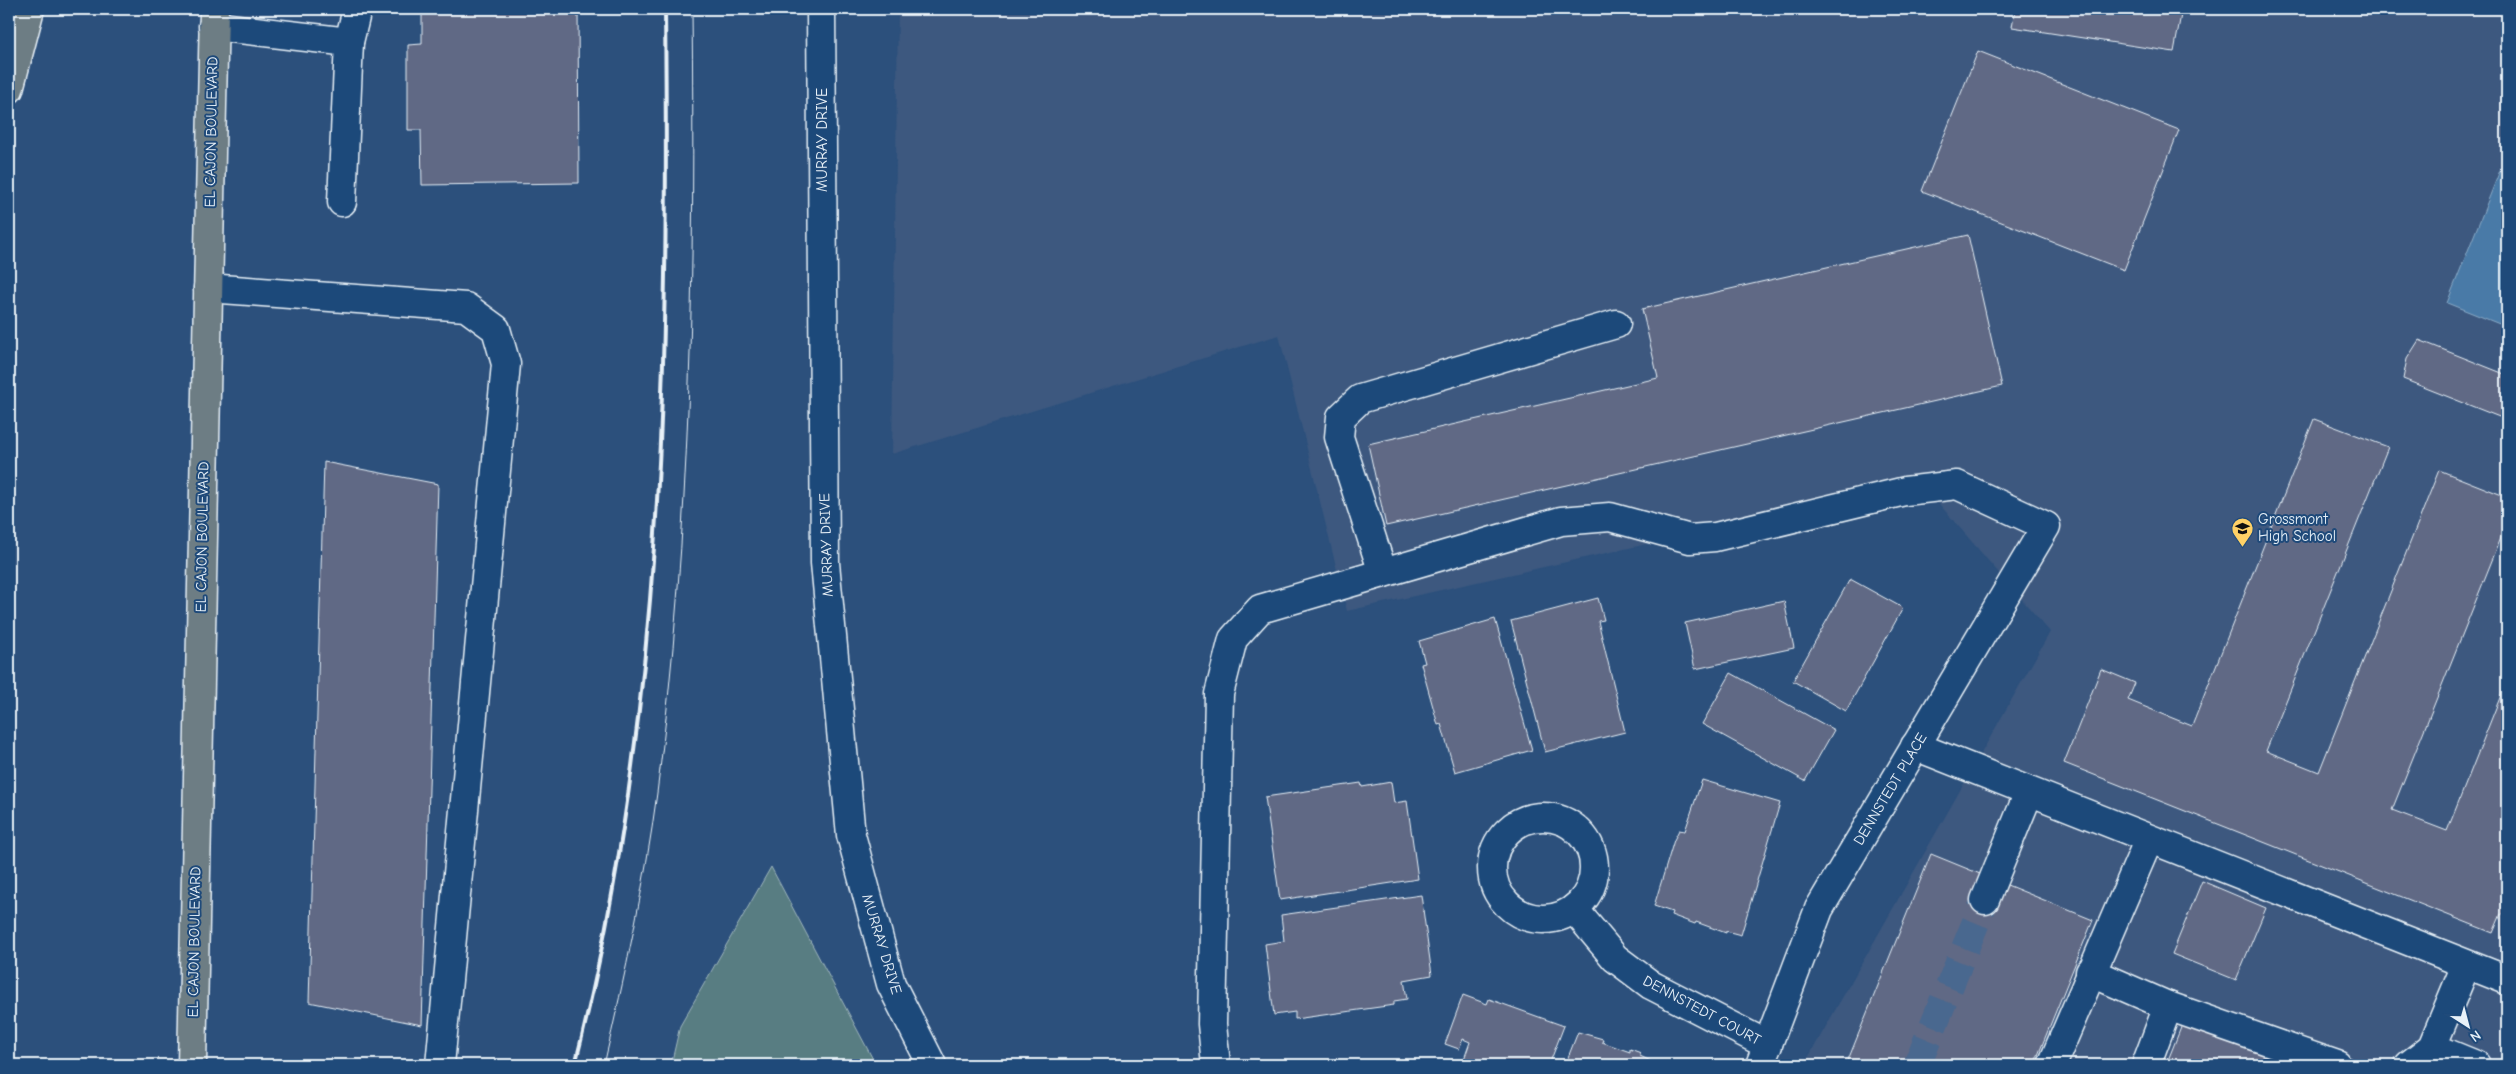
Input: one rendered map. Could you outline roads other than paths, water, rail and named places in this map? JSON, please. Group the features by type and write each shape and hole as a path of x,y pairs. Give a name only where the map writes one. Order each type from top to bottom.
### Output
{"main road":[{"path":"9,89 30,9"},
{"name":"EL CAJON BOULEVARD","path":"192,1065 214,18"}],"street":[{"path":"342,202 350,42 357,9"},
{"name":"MURRAY DRIVE","path":"821,9 824,563 851,835 891,984 932,1065"},
{"path":"214,18 350,42"},
{"path":"208,288 466,307 496,329 506,364 440,1065"},
{"path":"1216,1065 1212,1024 1219,694 1233,639 1260,610 1383,573 1339,437 1342,417 1360,399 1616,324"},
{"name":"DENNSTEDT PLACE","path":"1383,573 1561,521 1610,517 1690,539 1698,539 1715,537 1905,491 1957,484 2046,526 1819,909 1764,1055"},
{"path":"1915,746 2507,980"},
{"path":"1985,900 2029,792"},
{"path":"2052,1065 2090,972 2149,839"},
{"name":"DENNSTEDT COURT","path":"1574,909 1616,958 1651,985 1764,1055"},
{"path":"2409,1065 2432,1047 2466,964"},
{"path":"2090,972 2168,1006 2337,1065"},
{"path":"2146,1065 2168,1006"},
{"path":"2432,1047 2476,1065"}],"tunnel":[{"path":"1917,1065 1985,900"}],"tram line":[{"path":"604,1065 647,861 657,793 677,598 684,499 691,303 693,205 692,9"}],"railway":[{"path":"575,1065 604,935 627,805 643,673 654,540 661,408 665,275 665,9"}],"place":[{"name":"Grossmont High School","path":"2242,547"}]}
